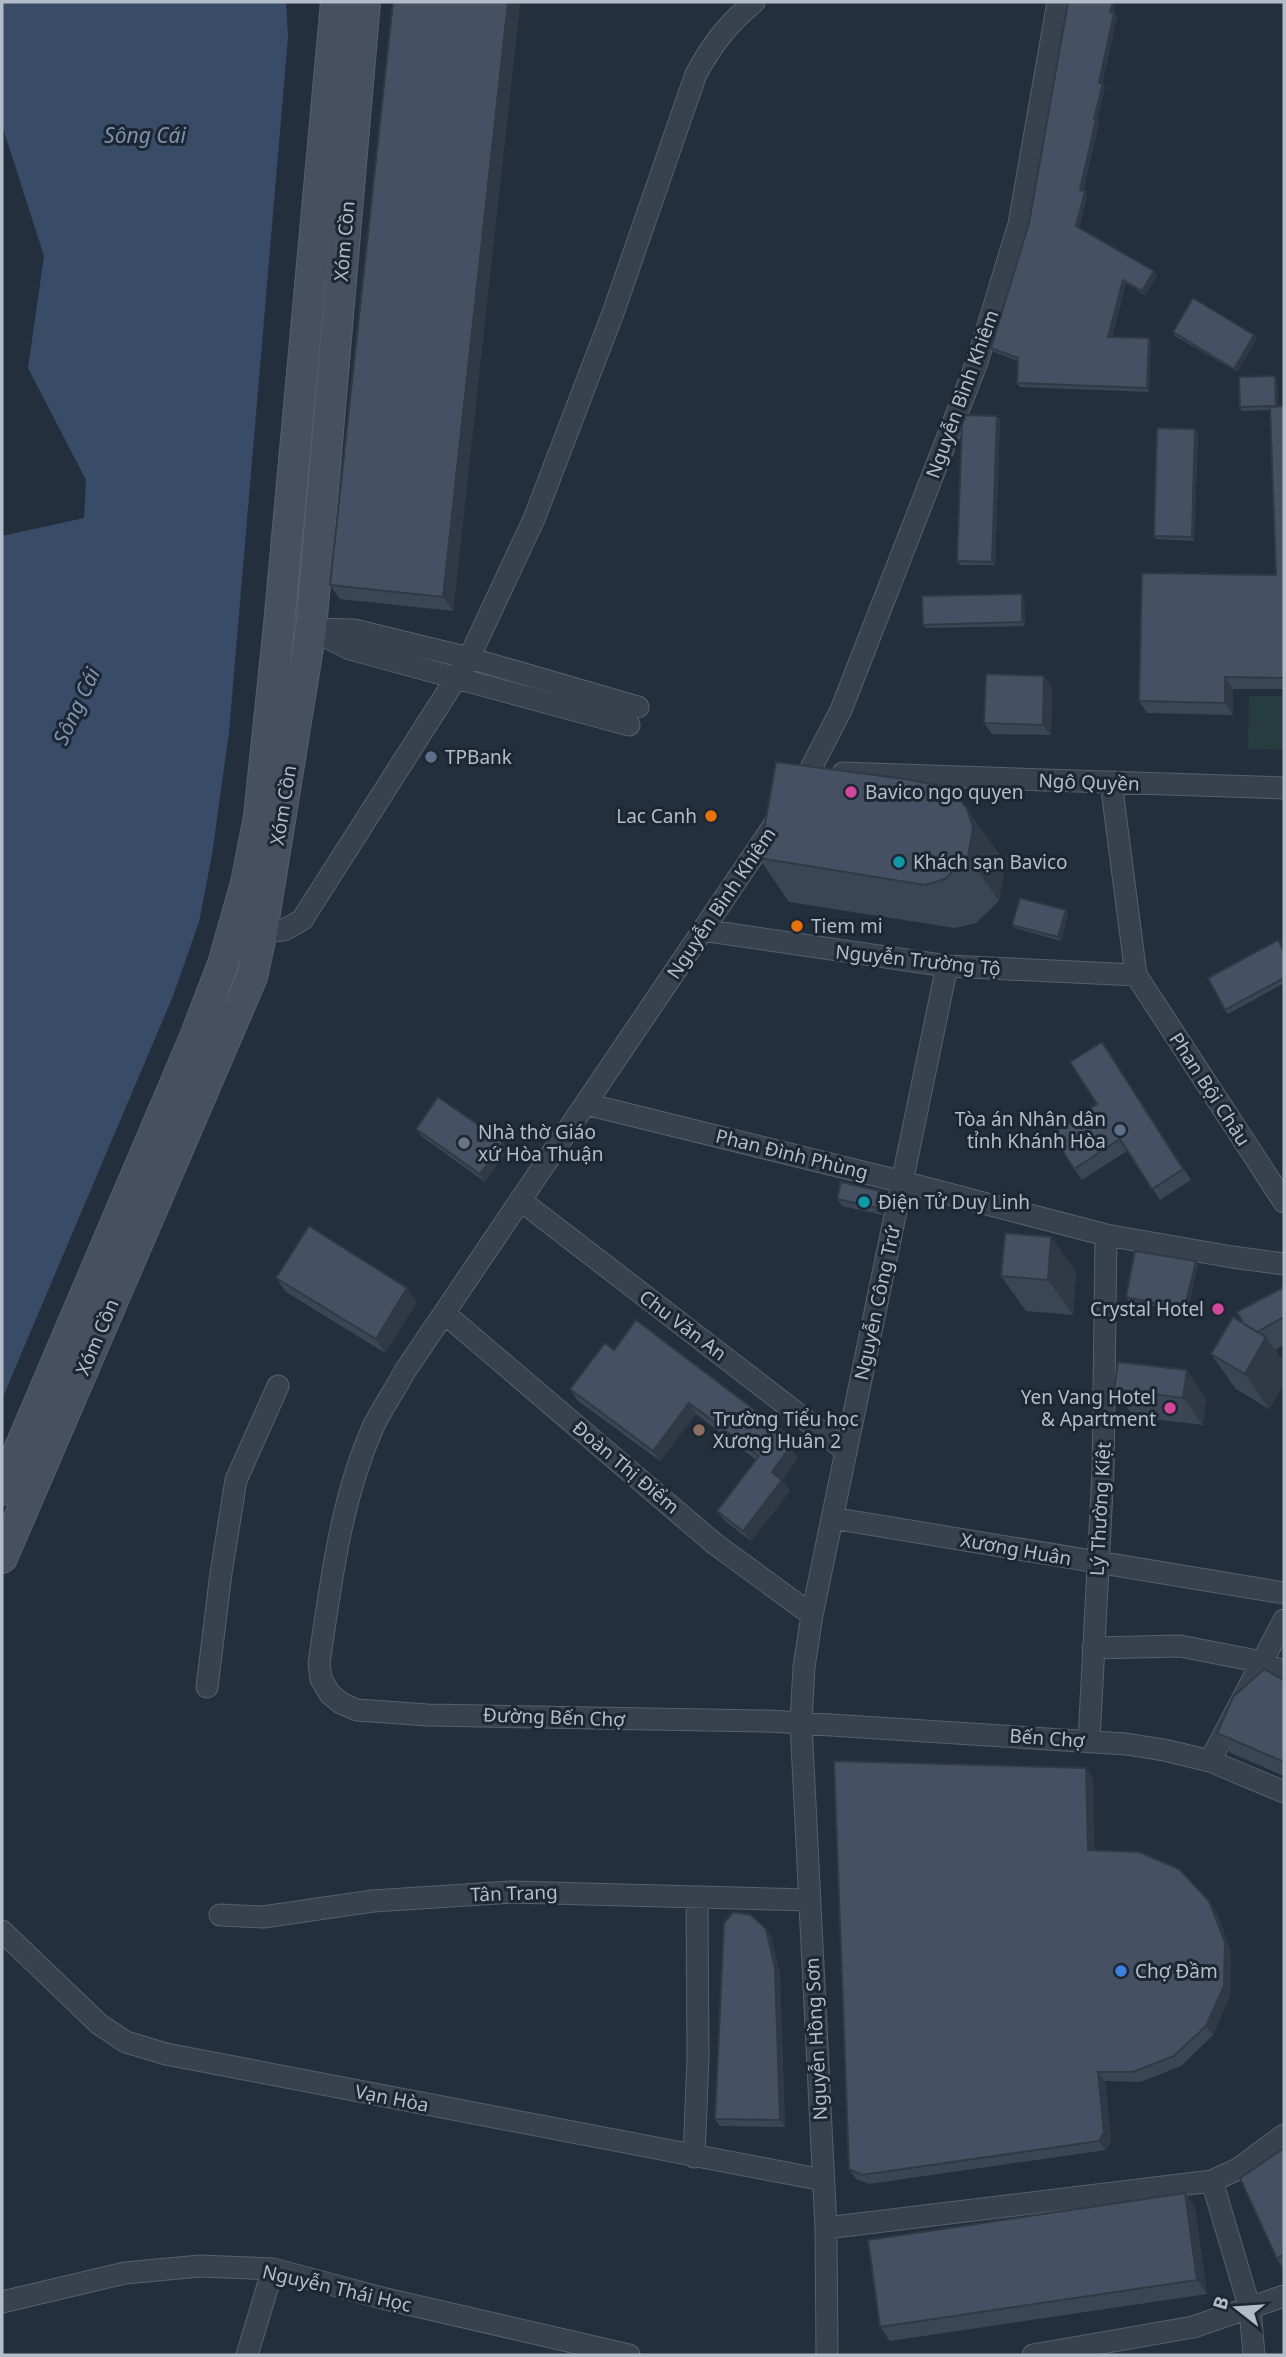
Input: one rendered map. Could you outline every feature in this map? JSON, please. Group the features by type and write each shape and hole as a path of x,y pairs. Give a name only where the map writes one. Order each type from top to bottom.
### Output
{"street":[{"name":"Xóm Cồn","path":"2,1490 195,1037 223,964 246,883 259,817 279,625 335,2"},
{"name":"Xóm Cồn","path":"2,1558 252,977 262,931 311,629 365,2"},
{"path":"262,931 284,930 302,920 469,658 534,519 613,313 696,74 712,44 729,23 754,2"},
{"name":"Nguyễn Bình Khiêm","path":"321,1679 319,1663 338,1542 359,1465 374,1426 405,1371 809,772 841,710 978,362 1019,224 1058,2"},
{"path":"279,625 354,630 469,658 634,716 458,678 350,649 311,629"},
{"name":"Ngô Quyền","path":"809,772 1284,788"},
{"path":"1111,782 1136,975"},
{"name":"Nguyễn Trường Tộ","path":"702,930 947,966 1136,975"},
{"name":"Nguyễn Công Trứ","path":"801,1723 804,1667 812,1615 947,966"},
{"name":"Phan Bội Châu","path":"1136,975 1284,1202"},
{"name":"Phan Đình Phùng","path":"586,1104 1106,1235 1284,1264"},
{"name":"Chu Văn An","path":"520,1200 845,1450"},
{"name":"Lý Thường Kiệt","path":"1089,1741 1103,1471 1106,1235"},
{"name":"Đoàn Thị Điểm","path":"444,1313 715,1544 812,1615"},
{"path":"207,1687 236,1480 278,1386"},
{"name":"Xương Huân","path":"832,1518 1284,1592"},
{"path":"1210,1761 1284,1620"},
{"path":"1093,1648 1180,1646 1262,1662 1284,1672"},
{"name":"Đường Bến Chợ","path":"321,1679 330,1694 341,1703 358,1710 428,1715 801,1723"},
{"name":"Bến Chợ","path":"801,1723 1089,1741 1164,1750 1210,1761 1284,1792"},
{"name":"Nguyễn Hồng Sơn","path":"801,1723 826,2228 827,2355"},
{"name":"Tân Trang","path":"220,1915 263,1917 373,1901 512,1892 808,1900"},
{"path":"694,2157 698,2046 697,1897"},
{"name":"Vạn Hòa","path":"2,1931 99,2024 126,2042 166,2054 823,2180"},
{"path":"826,2228 1212,2181 1238,2169 1284,2135"},
{"path":"1212,2181 1250,2309 1254,2355"},
{"name":"Nguyễn Thái Học","path":"2,2302 125,2273 200,2266 273,2269 386,2299 629,2355"},
{"path":"247,2355 273,2269"},
{"path":"1033,2355 1193,2327 1284,2296"}],"green space":[{"path":"1249,696 1284,696 1284,750 1248,749"}],"water":[{"name":"Sông Cái","path":"2,2 286,2 288,37 229,732 212,855 199,922 173,996 2,1399 2,536 84,518 86,480 28,368 44,256 2,125"}],"building":[{"path":"393,2 508,2 443,597 330,585"},
{"path":"1068,2 1113,2 1110,12 1114,13 1099,83 1103,83 1080,190 1085,191 1076,226 1154,271 1142,291 1123,280 1108,337 1149,338 1147,388 1017,383 1018,358 991,348 1029,223"},
{"path":"1193,298 1254,335 1234,369 1173,332"},
{"path":"1275,376 1276,406 1240,407 1239,377"},
{"path":"1284,406 1284,678 1225,677 1225,703 1139,701 1142,573 1276,575 1270,407"},
{"path":"966,415 997,416 992,562 957,561 962,425"},
{"path":"1157,428 1195,429 1192,537 1154,536"},
{"path":"1022,594 1022,622 923,625 922,596"},
{"path":"986,674 1044,676 1043,725 984,723"},
{"path":"776,762 941,786 957,796 967,809 973,827 968,857 945,879 925,885 759,858"},
{"path":"1020,898 1066,910 1058,937 1012,925"},
{"path":"1278,940 1284,952 1284,978 1225,1010 1208,978"},
{"name":"Tòa án Nhân dân tỉnh Khánh Hòa","path":"1102,1042 1183,1169 1152,1189 1120,1139 1074,1169 1052,1134 1097,1104 1070,1062"},
{"name":"Nhà thờ Giáo xứ Hòa Thuận","path":"438,1097 503,1142 480,1174 416,1129"},
{"path":"841,1182 880,1191 877,1208 837,1199"},
{"path":"309,1226 407,1288 376,1339 276,1278"},
{"path":"1005,1233 1051,1237 1048,1280 1001,1276"},
{"path":"1135,1251 1196,1261 1184,1310 1126,1297"},
{"path":"1284,1287 1284,1317 1257,1332 1244,1324 1237,1312"},
{"path":"1233,1317 1266,1337 1245,1374 1211,1354"},
{"path":"636,1320 785,1433 780,1440 790,1447 772,1472 782,1480 743,1531 717,1511 759,1456 689,1403 653,1451 570,1389 605,1343 614,1350"},
{"path":"1118,1362 1187,1370 1183,1398 1114,1389"},
{"path":"1264,1669 1284,1680 1284,1762 1217,1733 1233,1697"},
{"path":"834,1761 1086,1768 1088,1850 1139,1852 1179,1869 1209,1901 1225,1942 1224,1986 1206,2026 1174,2056 1133,2072 1098,2072 1104,2132 1099,2141 862,2175 849,2169"},
{"path":"733,1912 751,1915 766,1929 775,1968 780,2120 715,2119 724,1923"},
{"path":"1284,2148 1284,2254 1277,2259 1240,2178"},
{"path":"1185,2193 1197,2280 880,2327 868,2240"}],"place":[{"name":"TPBank","path":"431,757"},
{"name":"Bavico ngo quyen","path":"851,792"},
{"name":"Lac Canh","path":"711,816"},
{"name":"Khách sạn Bavico","path":"899,862"},
{"name":"Tiem mi","path":"797,926"},
{"name":"Tòa án Nhân dân tỉnh Khánh Hòa","path":"1120,1130"},
{"name":"Nhà thờ Giáo xứ Hòa Thuận","path":"464,1143"},
{"name":"Điện Tử Duy Linh","path":"864,1202"},
{"name":"Crystal Hotel","path":"1218,1309"},
{"name":"Yen Vang Hotel & Apartment","path":"1170,1408"},
{"name":"Trường Tiểu học Xương Huân 2","path":"699,1430"},
{"name":"Chợ Đầm","path":"1121,1971"}]}
